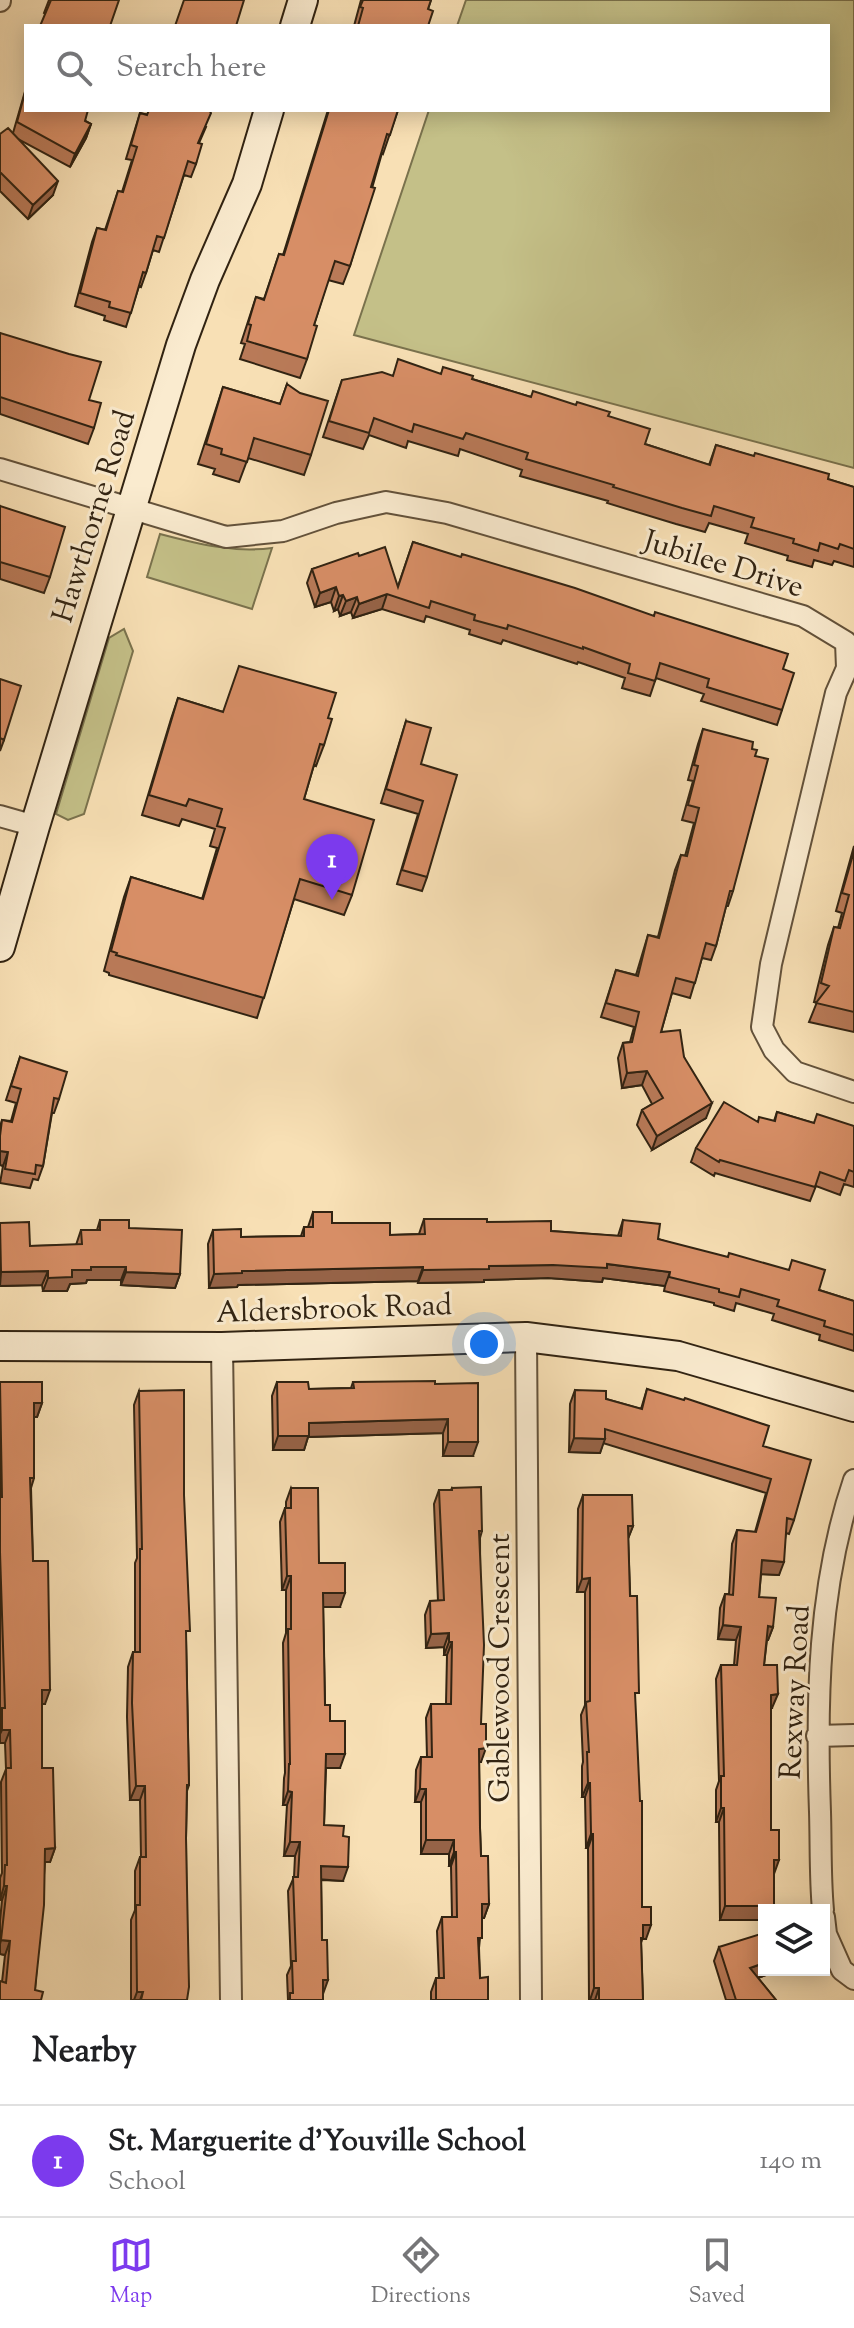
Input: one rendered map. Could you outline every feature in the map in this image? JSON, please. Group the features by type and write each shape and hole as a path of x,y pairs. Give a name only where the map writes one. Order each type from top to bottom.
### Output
{"street":[{"path":"296,24 303,0"},
{"name":"Hawthorne Road","path":"0,947 181,345 205,280 247,184 268,112"},
{"path":"0,469 130,509"},
{"name":"Jubilee Drive","path":"130,509 226,537 283,531 336,513 386,502 447,513 803,616 846,642 847,668 836,693 771,964 762,1027 774,1050 795,1072 854,1092"},
{"path":"0,816 35,826"},
{"name":"Aldersbrook Road","path":"0,1346 222,1347 526,1337 678,1356 854,1407"},
{"name":"Gablewood Crescent","path":"526,1337 531,2000"},
{"path":"222,1347 231,2000"},
{"name":"Rexway Road","path":"823,1904 817,1736 822,1631 843,1512 854,1480"},
{"path":"817,1736 854,1735"},
{"path":"830,1943 842,1970 854,1979"}],"shaded area":[{"path":"466,0 854,0 854,468 354,335 428,112 830,112 830,24 458,24"},
{"path":"160,534 229,548 272,548 252,609 147,577"},
{"path":"124,629 133,651 84,814 68,820 56,814 109,638"}],"building":[{"path":"51,0 119,0 111,24 41,24"},
{"path":"184,0 244,0 237,24 176,24"},
{"path":"363,0 431,0 428,9 433,11 429,24 359,24 363,8 360,7"},
{"path":"24,96 24,112 87,112 85,121 91,124 75,154 17,122"},
{"path":"148,112 211,113 198,143 202,144 196,164 188,161 164,238 157,236 131,313 109,307 110,302 80,293 97,228 106,230 118,191 123,192 137,147 131,145 140,113 147,115"},
{"path":"328,112 397,112 390,135 387,134 371,187 375,188 350,266 335,261 314,325 317,326 307,359 247,341 251,325 248,324 256,297 264,300 279,254 284,255"},
{"path":"8,128 58,181 33,205 0,172 0,134"},
{"path":"0,333 101,362 89,400 101,403 94,428 0,397"},
{"path":"398,359 441,374 443,367 531,397 533,391 610,412 608,416 650,429 645,444 710,465 716,445 829,474 828,479 854,487 854,549 840,544 838,549 820,543 818,551 793,543 794,539 751,527 754,518 714,506 711,516 682,508 526,459 528,453 466,433 463,439 414,424 412,432 374,418 369,433 329,421 342,380 382,372 393,376"},
{"path":"287,384 300,393 328,401 311,455 254,438 247,462 221,454 222,449 206,444 223,387 280,404"},
{"path":"0,506 65,527 50,577 0,562"},
{"path":"413,542 461,557 462,554 654,616 655,612 788,654 783,669 794,673 782,710 707,687 709,679 660,663 655,681 628,673 630,664 508,625 507,629 474,620 475,615 431,601 429,608 387,594 359,604 357,597 346,601 343,595 339,596 336,587 320,593 312,569 385,547 398,587"},
{"path":"239,666 336,693 328,718 332,719 324,745 320,744 304,799 374,820 352,895 300,879 264,998 111,951 131,877 203,899 225,828 217,826 222,809 189,799 186,806 149,795 178,698 223,712"},
{"path":"0,679 21,686 4,740 0,738"},
{"path":"406,721 431,728 421,764 457,775 427,877 402,870 423,801 386,789"},
{"path":"703,729 753,742 752,749 757,750 755,756 768,759 716,946 706,943 695,983 676,978 661,1032 680,1030 684,1057 712,1103 657,1136 642,1110 663,1098 647,1071 627,1073 623,1043 632,1042 639,1012 606,1003 616,970 638,976 648,935 659,938 681,855 687,856 699,808 688,805"},
{"path":"854,851 854,1012 816,1003 829,986 821,983 834,927 840,928 849,895 842,893"},
{"path":"20,1057 67,1072 59,1099 54,1098 43,1166 36,1165 35,1174 5,1169 8,1152 0,1151 2,1120 12,1122 21,1089 11,1086"},
{"path":"724,1102 758,1122 759,1117 775,1121 777,1112 814,1123 817,1114 854,1126 854,1172 849,1170 845,1181 820,1172 815,1187 719,1162 696,1148"},
{"path":"313,1212 332,1212 332,1223 390,1223 390,1235 425,1234 424,1219 551,1221 551,1231 621,1236 623,1220 660,1224 658,1239 728,1257 729,1253 789,1270 792,1260 825,1270 819,1290 854,1301 854,1335 824,1326 825,1321 777,1306 779,1300 741,1289 739,1297 669,1277 670,1272 607,1264 607,1268 553,1265 214,1274 213,1230 241,1229 241,1237 304,1236 304,1227 313,1227"},
{"path":"100,1220 129,1220 129,1228 182,1230 180,1274 126,1272 126,1267 91,1267 91,1270 72,1270 72,1277 48,1278 48,1271 1,1272 0,1223 29,1222 30,1246 82,1244 81,1230 100,1230"},
{"path":"435,1381 435,1384 478,1383 478,1442 448,1442 448,1419 309,1423 309,1436 278,1436 277,1382 308,1382 309,1389 354,1388 353,1382"},
{"path":"0,1382 42,1382 42,1403 34,1403 34,1478 30,1478 33,1561 48,1561 50,1690 42,1690 42,1768 53,1768 55,1848 45,1849 44,1905 35,1990 43,1992 41,2000 0,2000 0,1981 6,1983 10,1941 1,1940 7,1886 4,1886 7,1865 6,1768 11,1768 10,1730 2,1730 2,1708 5,1708 0,1552"},
{"path":"647,1389 685,1398 769,1426 763,1446 811,1460 794,1520 787,1518 784,1562 762,1560 759,1597 776,1598 773,1627 768,1626 764,1665 777,1665 778,1694 771,1695 771,1830 779,1830 779,1860 774,1860 774,1904 725,1906 724,1808 721,1808 721,1776 724,1776 721,1665 737,1665 741,1627 723,1625 725,1594 733,1595 737,1530 756,1532 771,1479 605,1429 605,1439 574,1438 575,1390 606,1391 606,1399 642,1409"},
{"path":"184,1390 184,1495 190,1631 186,1631 189,1987 187,2000 141,2000 143,1992 137,1992 136,1905 140,1905 140,1857 146,1857 145,1786 136,1786 132,1703 133,1652 140,1652 139,1391"},
{"path":"481,1487 482,1531 479,1531 484,1645 481,1724 486,1724 486,1748 479,1749 480,1828 481,1856 488,1856 489,1904 482,1904 482,1938 478,1938 480,1978 488,1977 488,2000 436,2000 436,1978 444,1978 442,1917 457,1917 454,1840 426,1840 426,1789 420,1789 421,1757 432,1757 431,1704 451,1704 452,1642 449,1642 449,1633 431,1634 430,1601 444,1600 439,1490"},
{"path":"291,1488 318,1488 319,1563 345,1563 345,1593 323,1593 325,1705 330,1705 330,1721 345,1721 345,1754 326,1754 324,1825 344,1826 343,1836 349,1837 348,1867 321,1866 322,1940 327,1940 328,1980 323,1980 323,2000 290,2000 290,1993 293,1993 292,1961 296,1961 293,1877 298,1877 300,1842 290,1842 292,1792 288,1791 291,1576 287,1576 285,1508 291,1508"},
{"path":"583,1495 632,1495 633,1526 628,1526 630,1596 637,1596 639,1693 635,1693 642,1801 642,1907 651,1907 651,1925 643,1925 641,1938 643,2000 599,2000 599,1988 594,1988 593,1834 586,1702 590,1701 590,1578 582,1579"},
{"path":"758,1935 758,1965 750,1968 776,2000 736,2000 719,1947"}],"place":[{"name":"St. Marguerite d'Youville School","path":"332,900"}]}
